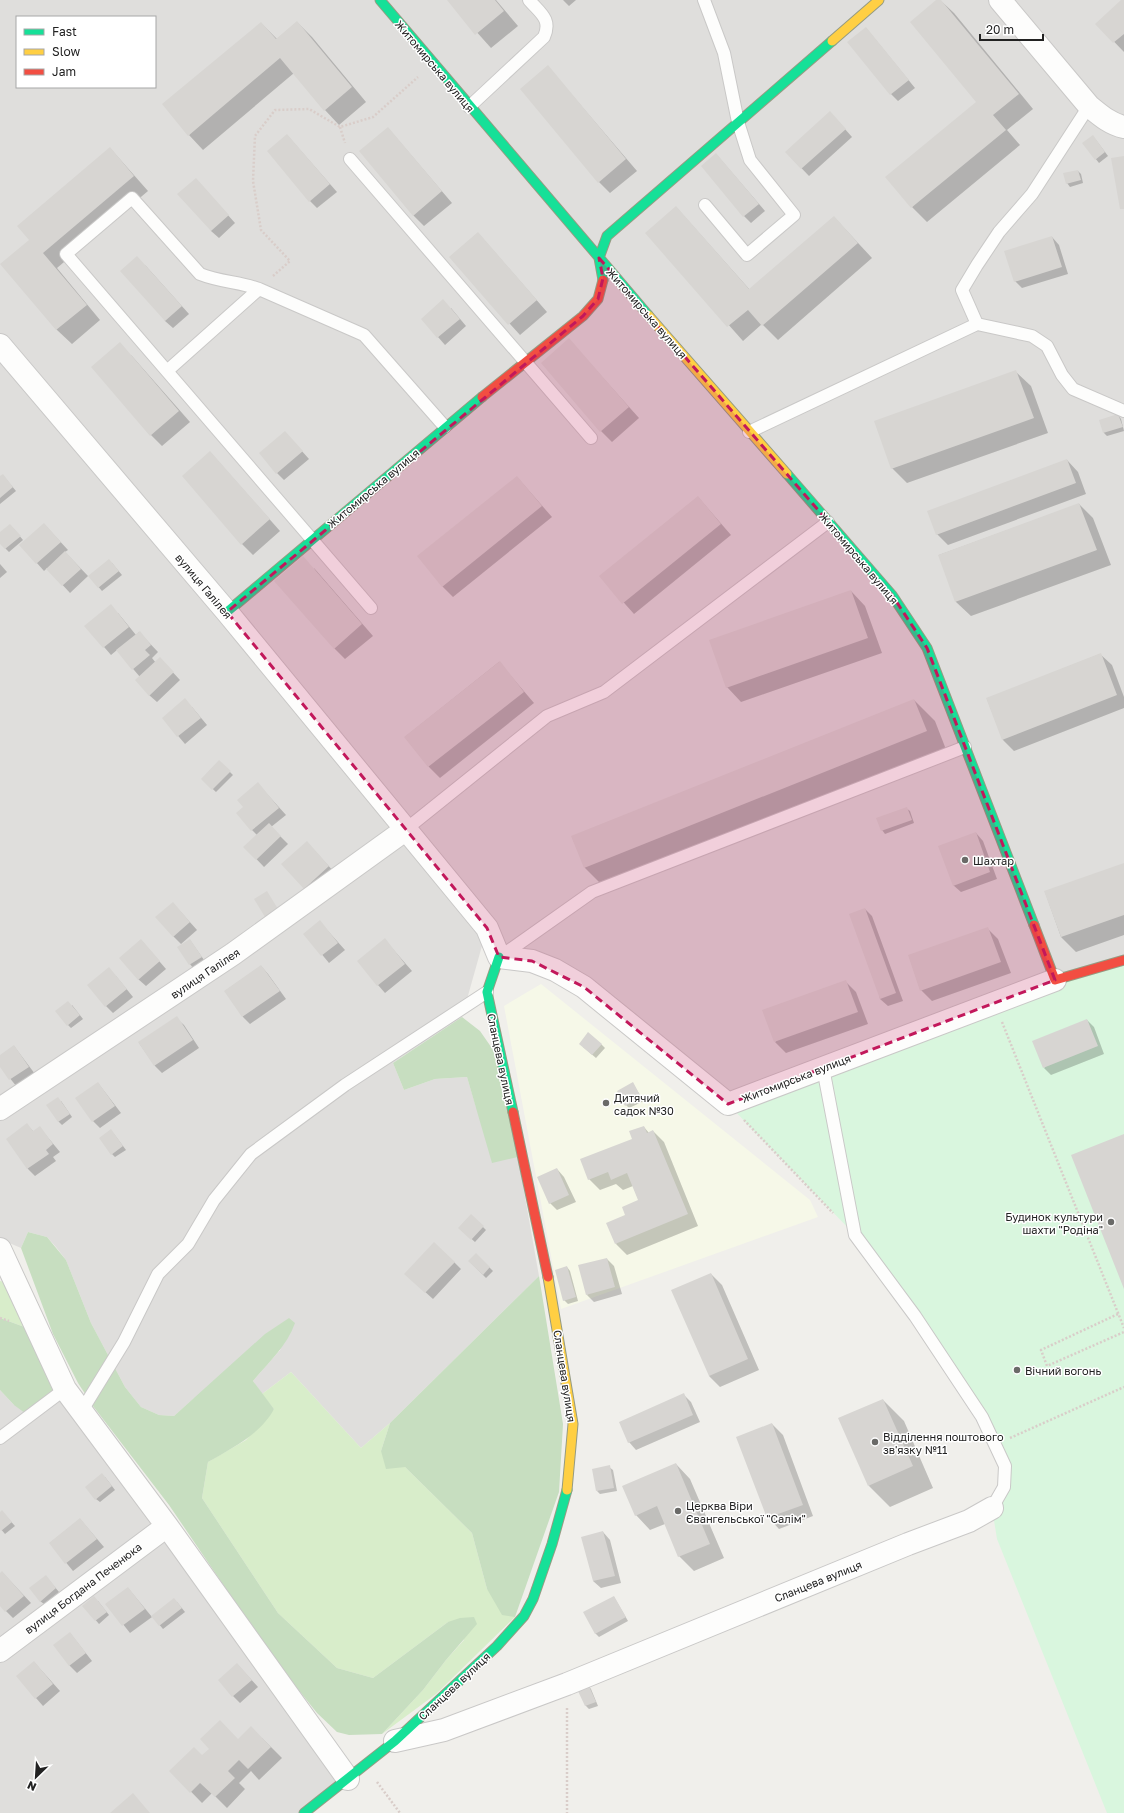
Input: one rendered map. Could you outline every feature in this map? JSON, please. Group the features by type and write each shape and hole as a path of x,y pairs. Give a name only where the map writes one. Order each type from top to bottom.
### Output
{"street":[{"name":"Житомирська вулиця","path":"380,0 599,258 892,595 927,648 1055,980"},
{"name":"Житомирська вулиця","path":"227,612 445,427 583,316 598,298 603,278 599,258 606,236 878,0"},
{"path":"1000,0 1089,106 1102,117 1124,127"},
{"name":"вулиця Галілея","path":"0,345 227,612 487,928 499,957"},
{"name":"вулиця Галілея","path":"0,1109 233,954 405,830"},
{"name":"Житомирська вулиця","path":"499,957 532,961 555,970 584,987 728,1104 1055,980 1124,960"},
{"path":"487,992 499,957"},
{"name":"Сланцева вулиця","path":"304,1813 395,1741 497,1646 524,1616 536,1592 567,1492 573,1424 546,1268 487,992"},
{"path":"0,1249 65,1389 167,1526 348,1779"},
{"name":"Сланцева вулиця","path":"395,1741 444,1730 566,1684 901,1547 969,1521 992,1508"},
{"name":"вулиця Богдана Печенюка","path":"0,1651 167,1526"}],"lane":[{"path":"469,106 544,38 548,29 546,20 529,0"},
{"path":"704,0 724,53 738,122 750,160 794,215 747,255 705,205"},
{"path":"977,324 962,290 977,264 999,232 1032,194 1089,106"},
{"path":"350,159 527,362 591,438"},
{"path":"371,608 66,254 132,198 200,274 213,280 232,284 246,284 260,289 364,334 445,427"},
{"path":"167,371 260,289"},
{"path":"750,432 977,324 1032,336 1047,346 1062,375 1073,389 1124,411"},
{"path":"405,830 547,716 604,692 828,522"},
{"path":"499,957 592,892 965,747"},
{"path":"81,1412 124,1342 158,1274 188,1244 214,1200 251,1154 345,1085 487,992"},
{"path":"823,1068 854,1235 915,1316 982,1417 1005,1466 1004,1488 992,1508"},
{"path":"0,1438 65,1389"}],"path":[{"path":"260,289 290,261 261,230 253,181 255,136 275,110 309,110 340,127 373,117 433,64"},
{"path":"994,1003 1124,1328"},
{"path":"728,1104 854,1235"},
{"path":"1118,1314 1041,1350 1047,1366 1124,1332"},
{"path":"995,1444 1124,1387"},
{"path":"566,1684 567,1813"},
{"path":"365,1765 400,1813"}],"highlighted area":[{"path":"599,258 892,595 927,648 1055,980 728,1104 584,987 532,961 499,957 487,928 227,612 583,316 598,299 603,278"}],"shaded area":[{"path":"0,0 1124,0 1124,960 728,1104 584,987 499,957 487,928 462,1017 393,1063 404,1090 435,1079 467,1077 476,1107 518,1157 539,1276 390,1423 361,1448 291,1372 262,1394 253,1381 281,1349 193,1399 174,1416 159,1415 141,1407 125,1387 91,1323 66,1260 47,1237 28,1232 21,1248 0,1239"},
{"name":"Дитячий садок №30","path":"541,984 810,1200 818,1217 561,1309 504,1006"},
{"path":"65,1389 348,1779 304,1813 0,1813 0,1390 14,1405"}],"green space":[{"path":"1124,960 1124,1813 1107,1813 997,1539 992,1508 1005,1467 982,1417 855,1235 728,1104"},
{"path":"462,1017 480,1031 496,1054 518,1157 492,1163 467,1077 435,1079 404,1090 393,1063"},
{"path":"28,1232 47,1237 66,1260 91,1323 125,1387 141,1407 159,1415 174,1416 265,1334 289,1318 295,1323 282,1347 253,1381 274,1409 262,1426 254,1433 236,1446 208,1462 202,1498 278,1613 337,1668 373,1678 448,1622 460,1618 474,1617 477,1624 423,1690 382,1734 349,1735 337,1732 317,1713 252,1627 169,1505 93,1406 78,1383 53,1334 21,1248"},
{"path":"539,1276 563,1424 559,1492 515,1617 502,1615 487,1589 472,1533 405,1467 386,1469 381,1451 390,1423"},
{"path":"0,1281 17,1285 38,1332 0,1318"},
{"path":"0,1318 38,1332 65,1389 29,1416 14,1405 0,1390"},
{"path":"291,1372 361,1448 390,1423 381,1451 405,1467 472,1533 487,1589 515,1617 436,1694 382,1734 423,1690 446,1660 464,1640 448,1622 373,1678 337,1668 278,1613 202,1498 208,1462 246,1440 274,1409 262,1394"}],"building":[{"path":"447,0 495,0 504,11 475,35"},
{"path":"936,0 941,0 1019,94 993,115 1006,130 911,208 885,177 976,102 910,22"},
{"path":"1121,0 1124,0 1124,34 1113,43 1095,24"},
{"path":"297,21 352,87 324,111 280,58 188,136 162,104 261,22 276,39"},
{"path":"866,27 909,80 890,95 847,42"},
{"path":"548,65 626,159 598,183 520,89"},
{"path":"830,111 846,129 801,169 785,152"},
{"path":"388,127 442,191 413,216 359,151"},
{"path":"287,134 330,184 309,202 267,151"},
{"path":"1093,135 1105,152 1095,160 1082,143"},
{"path":"110,147 134,176 43,253 87,305 56,330 0,264 29,240 17,226"},
{"path":"716,153 759,204 743,217 701,166"},
{"path":"1124,156 1124,209 1120,209 1111,158"},
{"path":"1078,170 1081,180 1066,184 1063,173"},
{"path":"196,178 229,215 211,231 177,194"},
{"path":"676,206 749,289 834,216 858,243 762,326 748,310 727,327 645,233"},
{"path":"478,232 537,300 508,325 449,257"},
{"path":"1052,236 1062,267 1014,282 1004,251"},
{"path":"137,256 182,306 165,321 120,271"},
{"path":"443,299 460,319 437,338 421,319"},
{"path":"569,338 629,407 600,432 541,363"},
{"path":"120,342 179,411 150,436 91,367"},
{"path":"1016,370 1034,418 891,469 874,421"},
{"path":"1118,414 1123,427 1103,433 1099,420"},
{"path":"285,431 303,451 276,474 259,453"},
{"path":"210,451 270,519 241,545 182,476"},
{"path":"1067,459 1076,483 936,535 927,511"},
{"path":"3,474 13,487 0,498 0,476"},
{"path":"517,476 542,506 442,587 417,556"},
{"path":"698,496 721,524 622,604 599,576"},
{"path":"1079,503 1097,550 955,602 938,555"},
{"path":"44,523 61,542 36,564 19,545"},
{"path":"10,524 21,536 5,549 0,544 0,532"},
{"path":"65,551 81,569 62,586 46,569"},
{"path":"303,556 362,624 334,649 274,581"},
{"path":"109,559 119,571 98,588 88,576"},
{"path":"851,590 868,638 726,688 709,640"},
{"path":"111,604 129,627 103,648 84,626"},
{"path":"140,631 151,645 145,650 150,655 132,670 116,650"},
{"path":"1101,653 1117,695 1002,740 986,698"},
{"path":"160,657 174,672 149,696 135,680"},
{"path":"500,661 524,692 428,767 404,737"},
{"path":"185,698 201,718 177,737 162,718"},
{"path":"914,699 927,731 584,868 571,836"},
{"path":"219,760 231,771 212,790 201,779"},
{"path":"258,782 279,808 251,831 236,813 243,807 237,800"},
{"path":"907,807 912,820 881,831 876,818"},
{"path":"269,823 281,836 256,860 243,847"},
{"path":"976,832 990,872 953,886 938,846"},
{"path":"307,841 329,866 304,889 281,864"},
{"path":"1124,863 1124,915 1061,937 1044,891"},
{"path":"267,891 278,909 265,917 254,899"},
{"path":"173,902 190,922 173,937 155,917"},
{"path":"865,908 896,993 880,999 849,914"},
{"path":"320,920 338,943 321,956 303,934"},
{"path":"988,927 1001,962 920,991 908,955"},
{"path":"385,938 405,964 377,986 357,961"},
{"path":"141,939 160,961 138,980 119,958"},
{"path":"190,939 202,957 189,965 177,947"},
{"path":"261,965 280,991 242,1017 224,991"},
{"path":"109,967 127,989 105,1007 87,985"},
{"path":"846,980 858,1012 774,1042 762,1010"},
{"path":"68,1001 80,1015 67,1026 55,1011"},
{"path":"177,1016 193,1040 154,1066 138,1042"},
{"path":"1087,1019 1098,1046 1043,1068 1032,1041"},
{"path":"588,1032 602,1044 592,1055 579,1044"},
{"path":"14,1045 29,1067 9,1080 0,1067 0,1055"},
{"path":"98,1082 115,1106 92,1122 75,1098"},
{"path":"633,1082 641,1097 625,1106 617,1091"},
{"path":"58,1097 70,1114 58,1122 46,1105"},
{"path":"27,1123 33,1131 40,1126 53,1144 46,1150 49,1154 27,1169 6,1139"},
{"path":"644,1126 647,1133 653,1130 688,1214 615,1244 606,1223 625,1215 622,1207 638,1200 627,1173 611,1180 608,1172 588,1180 580,1159 632,1139 629,1131"},
{"path":"111,1129 123,1146 111,1155 99,1138"},
{"name":"Будинок культури шахти \"Родіна\"","path":"1124,1134 1124,1289 1071,1155"},
{"path":"557,1168 569,1195 549,1204 537,1177"},
{"path":"471,1214 484,1226 471,1240 458,1228"},
{"path":"434,1242 455,1262 425,1293 404,1274"},
{"path":"476,1253 490,1267 483,1275 468,1261"},
{"path":"607,1258 615,1287 586,1295 578,1265"},
{"path":"567,1266 576,1297 563,1301 555,1270"},
{"path":"711,1273 748,1359 709,1376 671,1290"},
{"path":"684,1393 693,1415 628,1443 619,1422"},
{"name":"Відділення поштового зв'язку №11","path":"883,1399 913,1466 868,1486 838,1418"},
{"path":"772,1423 803,1505 767,1518 736,1437"},
{"name":"Церква Віри Євангельської \"Салім\"","path":"676,1463 710,1544 678,1557 657,1506 635,1516 622,1486"},
{"path":"610,1465 614,1488 596,1491 592,1469"},
{"path":"102,1473 112,1486 95,1500 85,1487"},
{"path":"2,1510 12,1522 1,1531 0,1512"},
{"path":"80,1518 97,1539 65,1564 49,1543"},
{"path":"603,1531 615,1576 593,1581 581,1537"},
{"path":"2,1571 24,1596 5,1612 0,1606 0,1573"},
{"path":"46,1575 56,1588 40,1602 29,1588"},
{"path":"128,1587 145,1609 122,1626 105,1604"},
{"path":"94,1596 107,1612 95,1621 82,1606"},
{"path":"614,1596 626,1617 595,1634 583,1612"},
{"path":"174,1598 182,1608 159,1626 151,1616"},
{"path":"70,1632 86,1653 69,1666 53,1645"},
{"path":"34,1661 53,1684 35,1699 16,1676"},
{"path":"237,1663 252,1680 232,1697 218,1680"},
{"path":"588,1684 596,1702 585,1706 577,1689"},
{"path":"220,1720 238,1739 251,1726 271,1747 248,1769 239,1760 228,1771 235,1778 215,1797 200,1783 190,1793 169,1771 194,1747 202,1755 209,1749 200,1739"},
{"path":"133,1793 150,1813 110,1813"}],"traffic: fast":[{"path":"380,0 648,315"},
{"path":"603,280 599,258 607,236 832,41"},
{"path":"227,612 482,397"},
{"path":"787,474 892,595 927,648 1034,925"},
{"path":"499,957 487,992 513,1112"},
{"path":"304,1813 395,1741 497,1646 524,1616 533,1599 552,1544 567,1490"}],"traffic: slow":[{"path":"832,41 879,0"},
{"path":"648,315 787,474"},
{"path":"548,1277 573,1424 567,1490"}],"traffic: jam":[{"path":"482,397 583,316 598,299 603,280"},
{"path":"1034,925 1055,980 1124,960"},
{"path":"513,1112 548,1277"}],"place":[{"name":"Шахтар","path":"965,860"},
{"name":"Дитячий садок №30","path":"606,1103"},
{"name":"Будинок культури шахти \"Родіна\"","path":"1111,1222"},
{"name":"Вічний вогонь","path":"1017,1370"},
{"name":"Відділення поштового зв'язку №11","path":"875,1442"},
{"name":"Церква Віри Євангельської \"Салім\"","path":"678,1511"}]}
